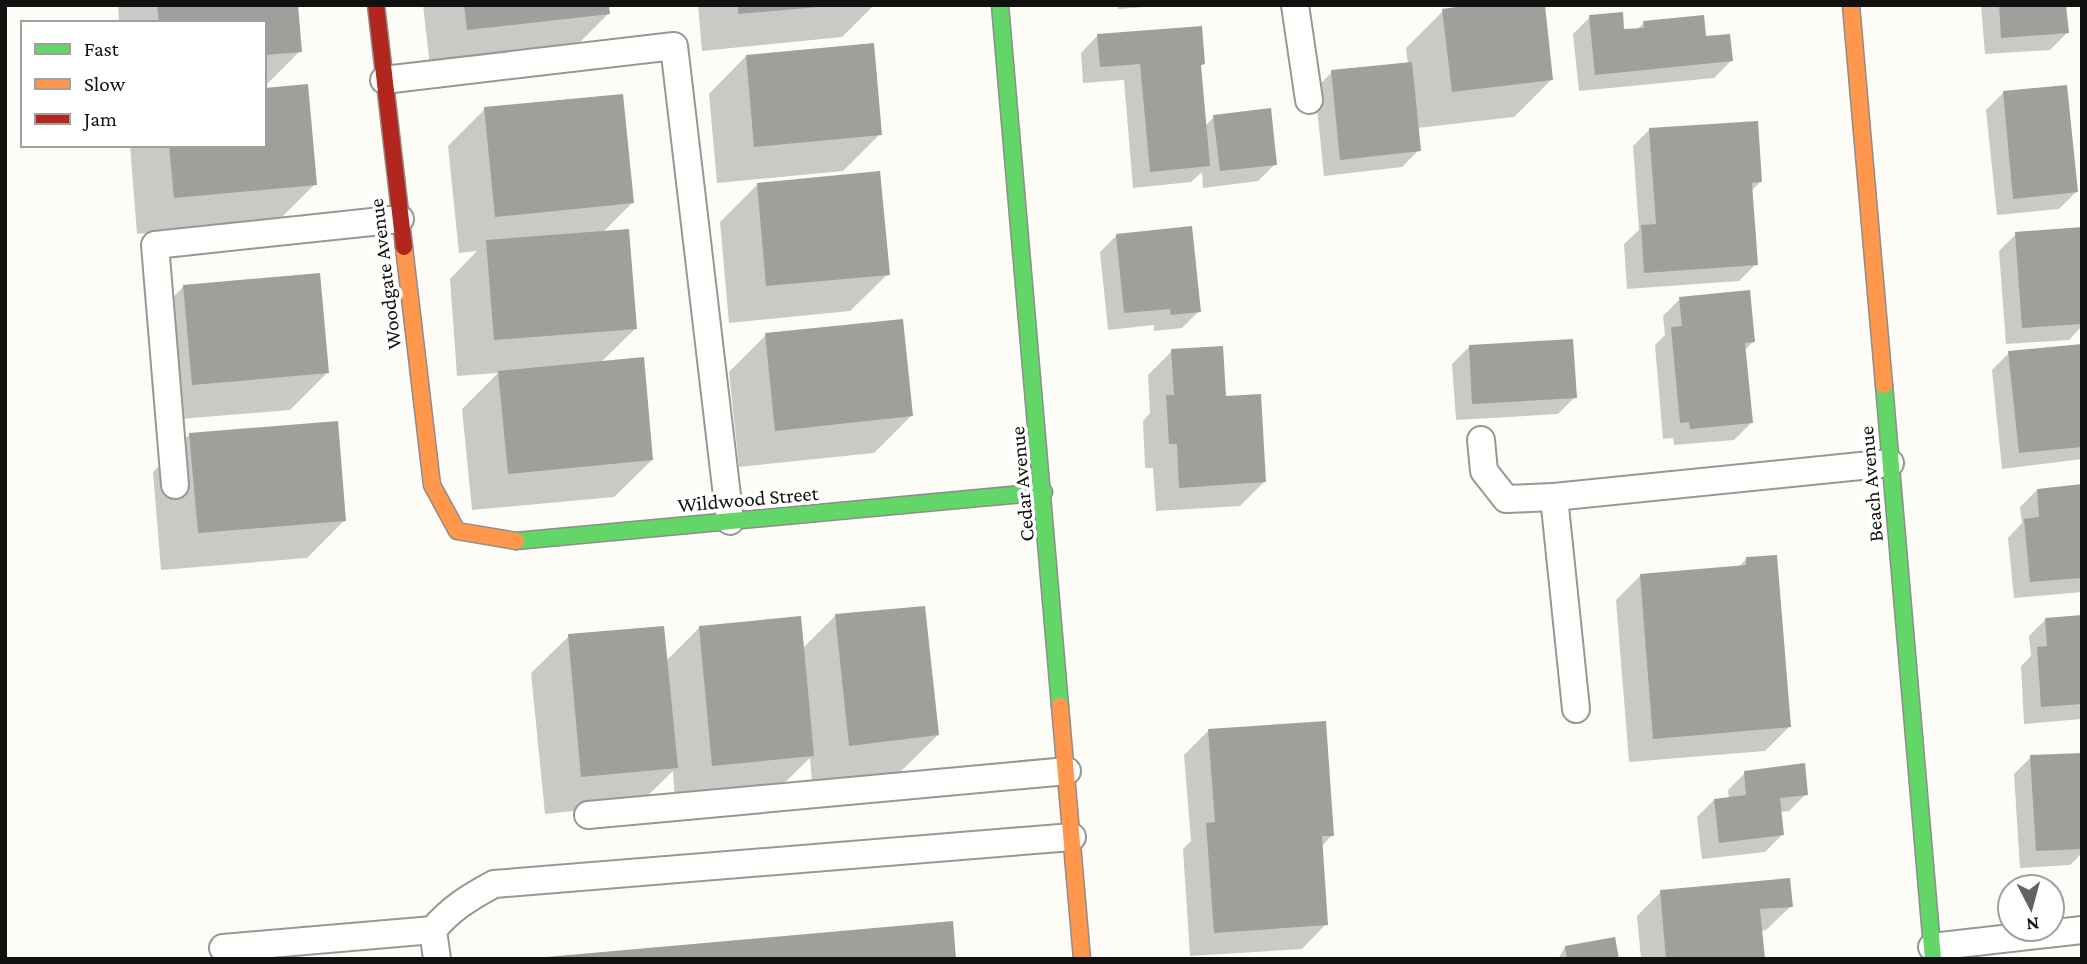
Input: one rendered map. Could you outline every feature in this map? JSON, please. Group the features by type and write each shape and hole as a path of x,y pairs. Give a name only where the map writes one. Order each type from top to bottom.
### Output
{"street":[{"name":"Woodgate Avenue","path":"376,5 432,485 457,531"},
{"name":"Cedar Avenue","path":"1000,5 1044,492 1082,959"},
{"name":"Beach Avenue","path":"1851,5 1933,953"},
{"name":"Wildwood Street","path":"457,531 513,541 1044,492"}],"lane":[{"path":"1295,5 1309,100"},
{"path":"384,80 674,46 730,522"},
{"path":"176,485 155,244 400,219"},
{"path":"1480,440 1484,471 1506,499 1554,497 1890,463"},
{"path":"1554,497 1576,709"},
{"path":"588,815 1067,771"},
{"path":"223,947 433,930 445,916 469,897 494,884 1072,837"},
{"path":"433,930 436,959"},
{"path":"1933,953 2082,930"}],"building":[{"path":"157,5 298,5 302,52 266,55 266,21 159,21"},
{"path":"464,5 609,5 610,14 467,30"},
{"path":"738,5 818,5 818,7 738,14"},
{"path":"1471,5 1545,5 1553,80 1452,92 1442,9"},
{"path":"1999,5 2066,5 2069,33 2001,38"},
{"path":"1623,12 1624,29 1644,28 1643,21 1704,15 1706,36 1730,34 1733,61 1595,75 1589,15"},
{"path":"1202,26 1205,64 1201,65 1210,166 1150,172 1140,64 1100,67 1097,34"},
{"path":"874,43 882,135 754,147 746,55"},
{"path":"1412,62 1421,151 1340,160 1331,70"},
{"path":"308,84 317,185 174,198 169,147 266,147 266,88"},
{"path":"2067,85 2078,192 2013,199 2003,91"},
{"path":"623,94 634,203 495,217 484,107"},
{"path":"1271,108 1277,165 1220,171 1213,115"},
{"path":"1758,121 1762,182 1752,183 1758,265 1644,273 1641,225 1656,224 1649,128"},
{"path":"880,171 890,275 766,286 757,183"},
{"path":"1192,226 1201,312 1171,315 1170,309 1124,313 1116,234"},
{"path":"2082,227 2082,324 2022,328 2015,232"},
{"path":"629,229 637,329 494,340 486,240"},
{"path":"320,273 329,373 192,385 183,285"},
{"path":"1750,290 1755,342 1745,343 1753,423 1690,429 1689,422 1680,423 1671,327 1682,326 1679,297"},
{"path":"903,319 913,416 775,431 765,333"},
{"path":"1573,339 1577,398 1472,404 1469,345"},
{"path":"2082,344 2082,447 2019,453 2008,351"},
{"path":"1223,346 1226,396 1261,394 1266,482 1179,488 1177,444 1169,444 1166,395 1174,395 1171,349"},
{"path":"644,357 653,460 508,474 498,371"},
{"path":"338,421 346,521 198,533 189,433"},
{"path":"2082,484 2082,578 2030,582 2024,519 2039,517 2037,489"},
{"path":"1777,555 1791,727 1653,739 1640,574 1746,565 1746,557"},
{"path":"925,606 939,735 849,746 835,614"},
{"path":"2082,615 2082,704 2041,707 2037,647 2047,646 2045,618"},
{"path":"801,616 814,756 712,766 699,626"},
{"path":"664,626 678,768 581,777 568,634"},
{"path":"1326,721 1334,836 1322,836 1328,925 1214,933 1206,823 1215,822 1208,729"},
{"path":"2082,753 2082,849 2036,851 2030,755"},
{"path":"1805,763 1808,795 1780,798 1784,835 1719,843 1714,799 1746,795 1744,771"},
{"path":"1790,878 1793,907 1760,909 1765,959 1666,959 1660,890"},
{"path":"953,921 956,959 546,959 546,957"},
{"path":"1615,937 1619,959 1567,959 1565,946"}],"traffic: fast":[{"path":"1000,5 1060,706"},
{"path":"1884,385 1933,959"},
{"path":"516,541 1044,492"}],"traffic: slow":[{"path":"1851,5 1884,385"},
{"path":"404,247 432,485 457,531 516,541"},
{"path":"1060,706 1082,959"}],"traffic: jam":[{"path":"376,5 404,247"}]}
